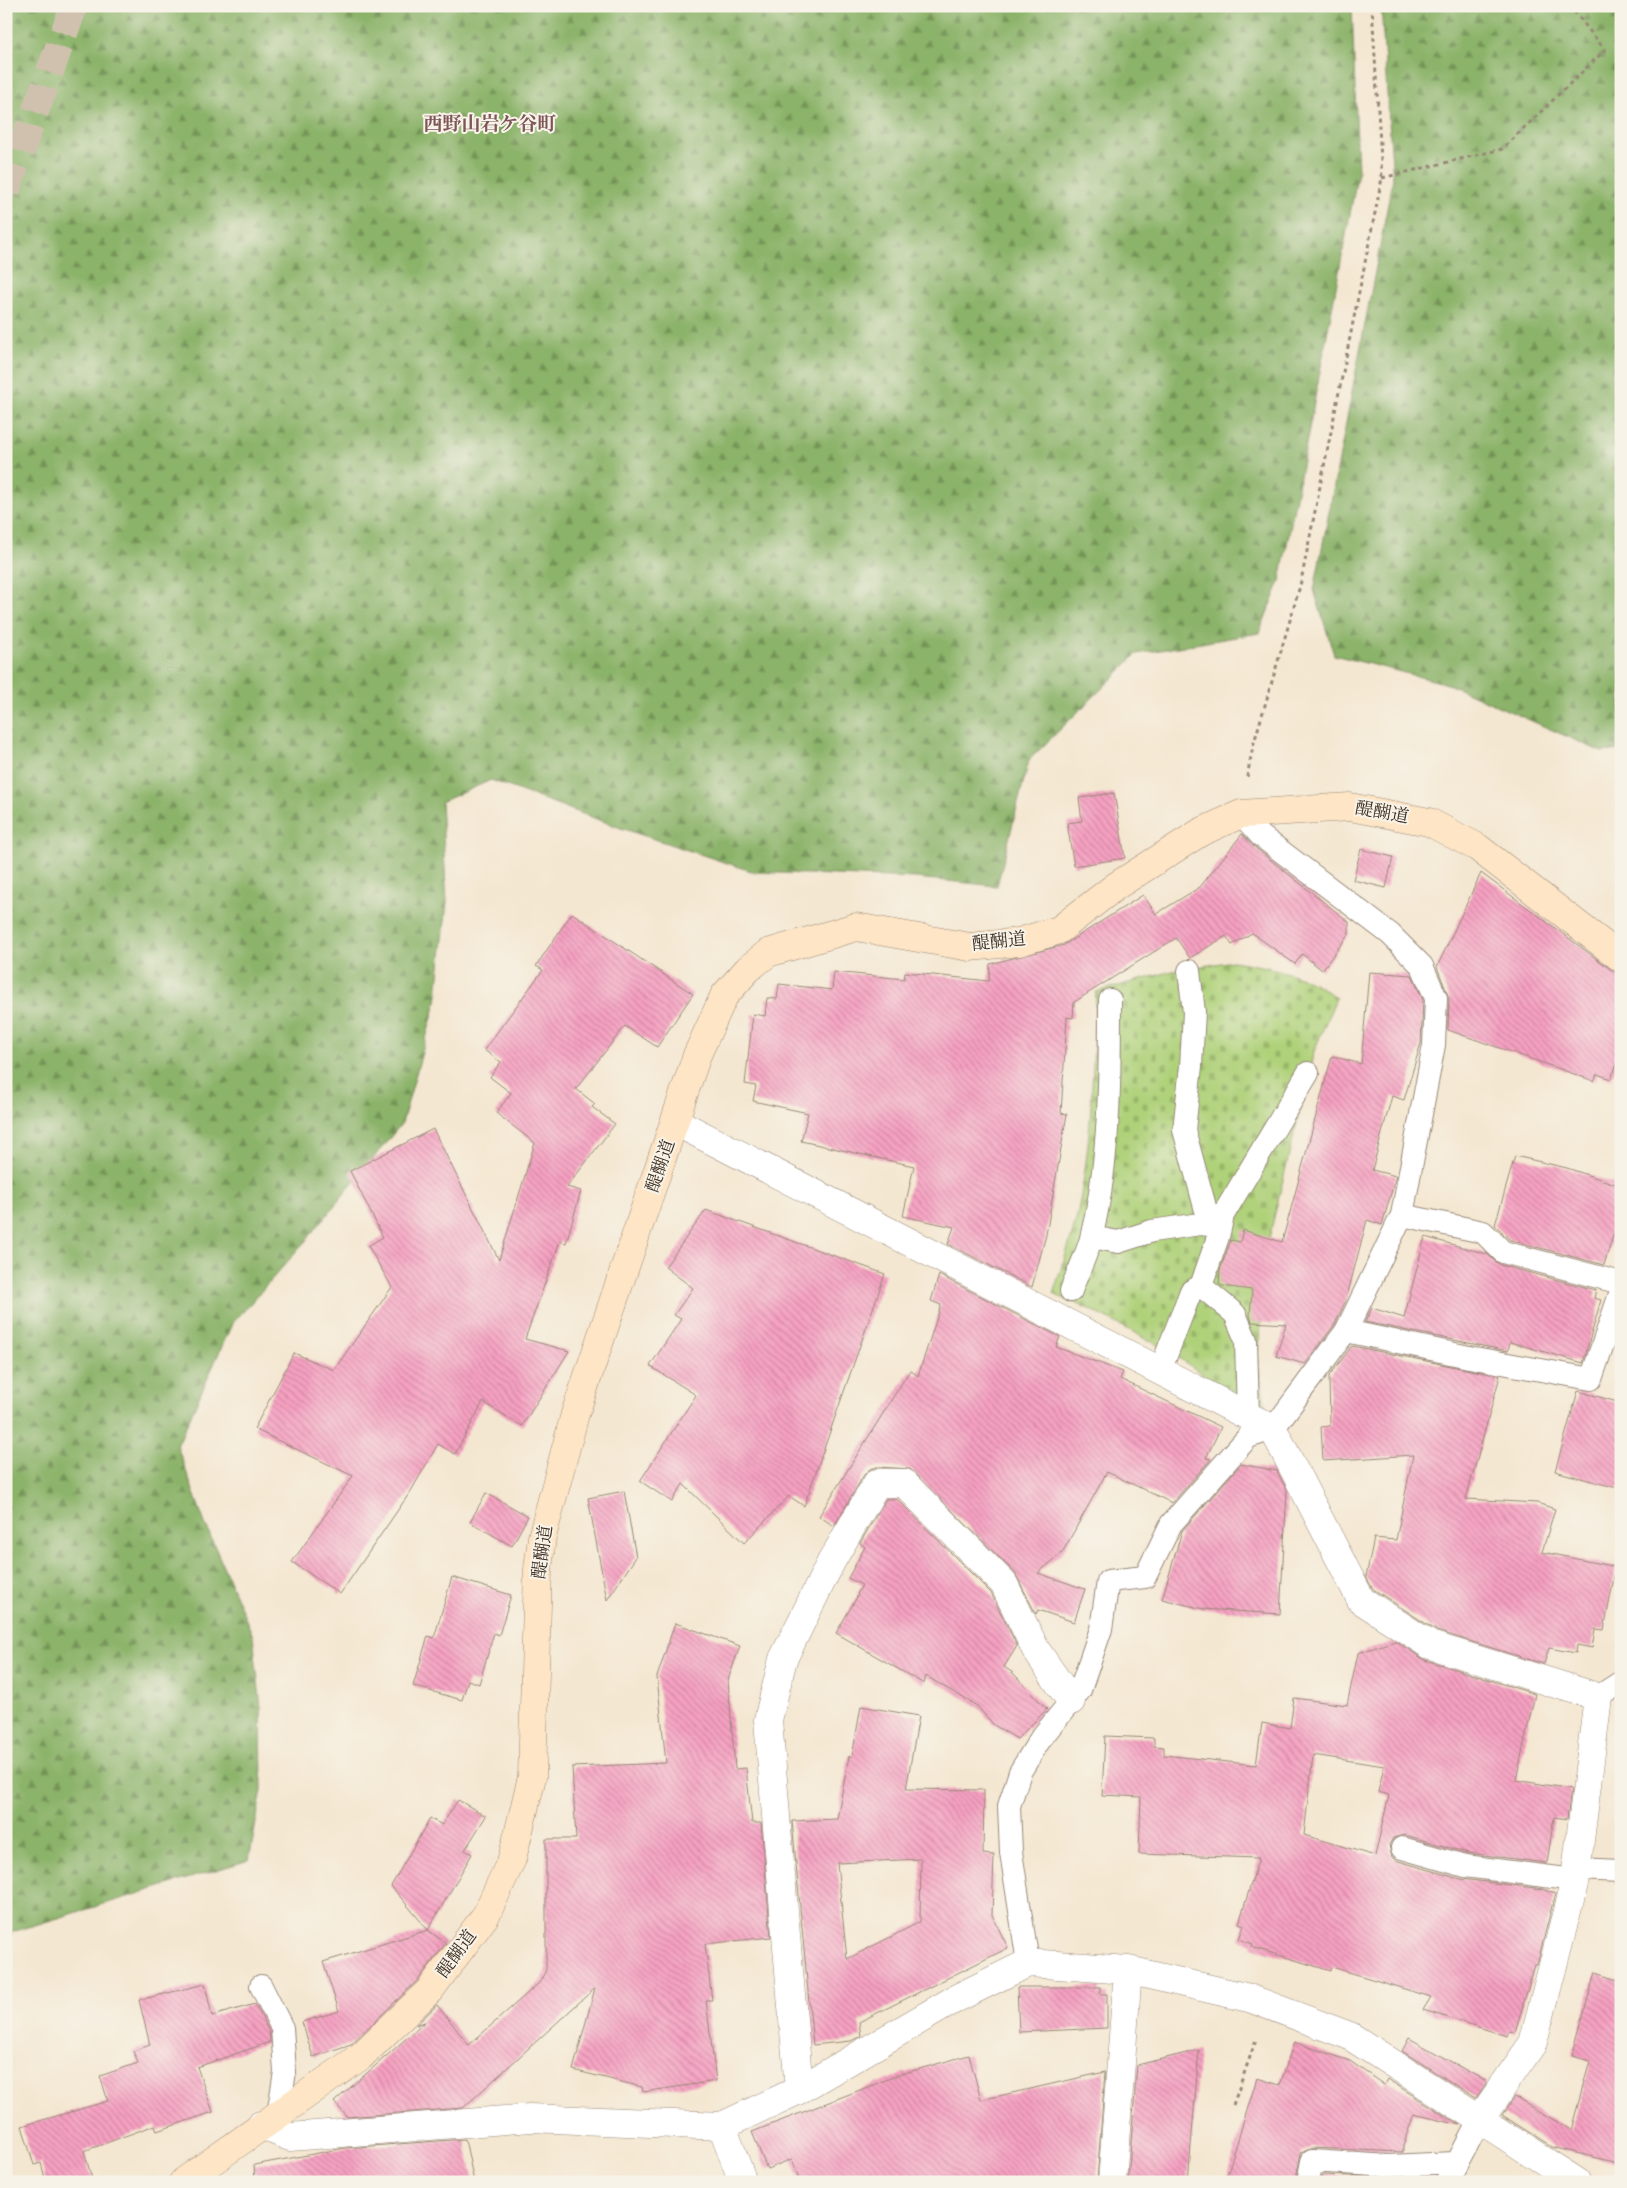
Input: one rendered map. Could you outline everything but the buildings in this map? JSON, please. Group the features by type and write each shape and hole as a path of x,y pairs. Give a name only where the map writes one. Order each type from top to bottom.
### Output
{"main road":[{"name":"醍醐道","path":"183,2182 269,2119 361,2056 430,1990 486,1915 512,1859 532,1776 538,1569 542,1538 575,1414 676,1122 697,1055 724,996 748,969 768,953 856,927 970,947 1019,942 1059,930 1116,886 1201,832 1241,814 1350,807 1429,822 1477,847 1621,958"}],"street":[{"path":"676,1122 1273,1429 1361,1600 1430,1645 1598,1697 1576,1874 1534,2043 1480,2119"},
{"path":"799,2090 768,1720 783,1659 832,1562 876,1483 904,1483 1004,1584 1036,1650 1071,1701"},
{"path":"269,2119 290,2137 530,2118 722,2126 799,2090 957,1998 1028,1963 1128,1970 1249,1998 1350,2036 1577,2182"},
{"path":"1112,2182 1128,1970"},
{"path":"722,2126 743,2182"}],"lane":[{"path":"1028,1963 1011,1852 1009,1806 1020,1772 1042,1738 1080,1690 1101,1629 1108,1581 1145,1577 1171,1524 1248,1437 1273,1429 1346,1331 1402,1215 1434,1045 1436,998 1422,966 1390,934 1290,860 1261,836 1241,814"},
{"path":"1190,971 1194,1012 1191,1066 1184,1130 1215,1226"},
{"path":"1071,1291 1092,1237 1102,1192 1106,1146 1110,1000"},
{"path":"1201,1286 1215,1226 1308,1072"},
{"path":"1402,1215 1483,1232 1503,1252 1621,1282"},
{"path":"1092,1237 1118,1242 1152,1231 1200,1224 1215,1226"},
{"path":"1160,1370 1191,1291 1201,1286"},
{"path":"1201,1286 1235,1314 1246,1340 1248,1416"},
{"path":"1346,1331 1469,1357 1591,1379 1621,1291"},
{"path":"1598,1697 1621,1682"},
{"path":"1402,1848 1465,1866 1576,1874 1621,1871"},
{"path":"261,1986 282,2028 284,2072 269,2119"},
{"path":"1308,2182 1312,2161 1389,2166 1450,2173 1480,2119"}],"path":[{"path":"1241,814 1253,746 1300,586 1382,178 1372,6"},
{"path":"1382,178 1502,149 1605,50 1570,6"},
{"path":"1588,6 1621,12"},
{"path":"1233,2105 1269,2005"}],"green space":[{"path":"6,6 1352,6 1358,172 1280,581 1259,633 1137,654 1029,760 997,886 916,878 754,872 621,828 491,780 441,802 447,902 436,1003 402,1123 304,1243 232,1324 177,1446 204,1521 253,1636 261,1708 262,1790 249,1860 12,1932 6,1953"},
{"path":"1381,6 1621,6 1621,750 1602,752 1448,684 1334,655 1314,590 1393,178"},
{"path":"1233,961 1274,969 1300,977 1336,998 1314,1051 1269,1238 1257,1359 1266,1409 1209,1378 1160,1346 1087,1308 1053,1294 1070,1242 1081,1196 1091,1109 1096,992 1173,971"}],"tunnel":[{"path":"6,191 74,6"}],"district":[{"name":"西野山岩ケ谷町","path":"490,124"}]}
